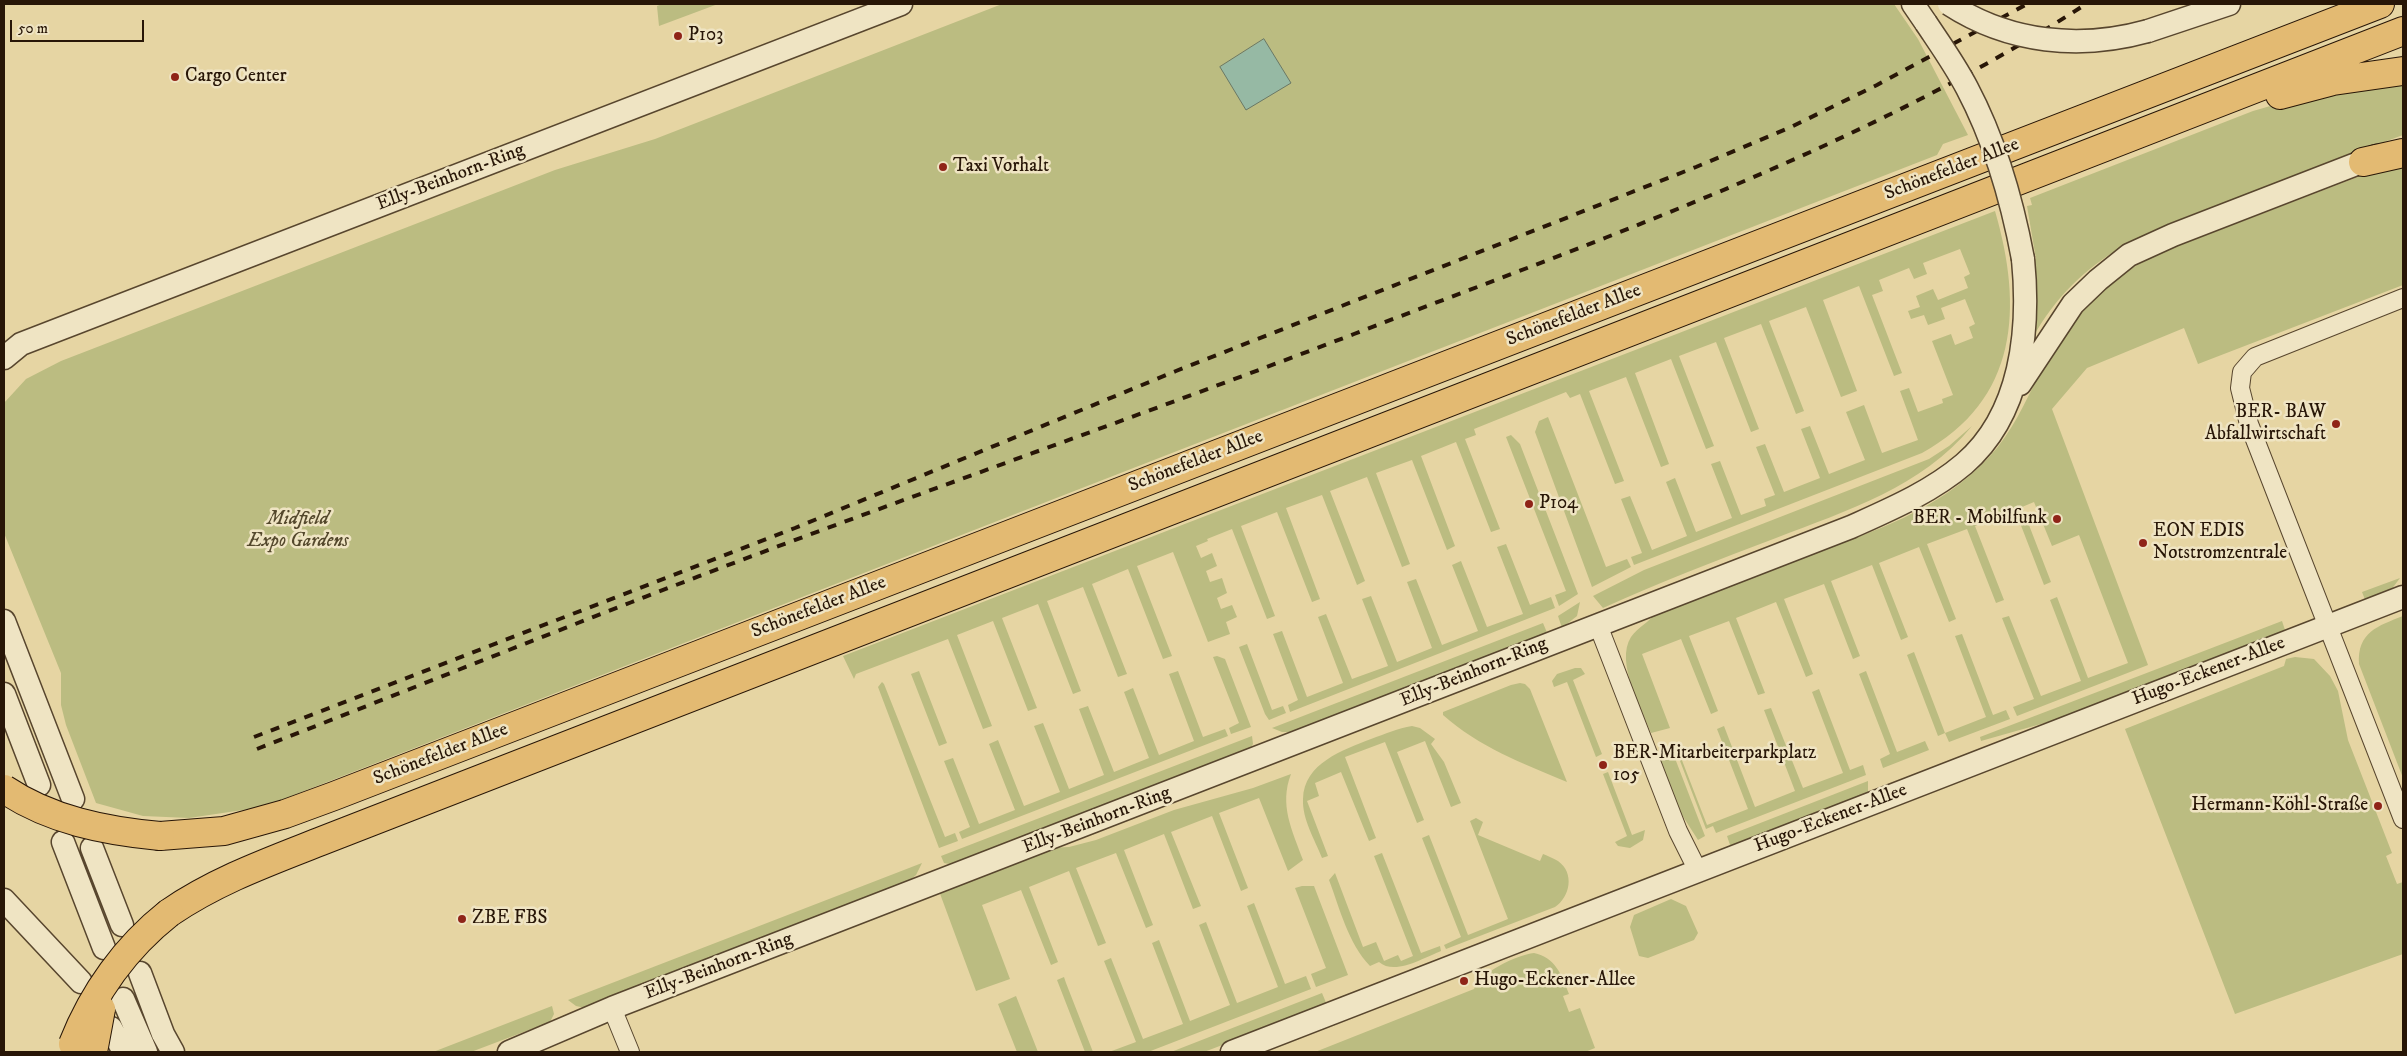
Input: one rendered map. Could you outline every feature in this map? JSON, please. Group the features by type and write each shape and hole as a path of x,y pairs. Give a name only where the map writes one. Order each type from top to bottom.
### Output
{"highway":[{"name":"Schönefelder Allee","path":"4,789 33,805 63,818 118,832 160,836 224,832 278,817 2380,4"},
{"name":"Schönefelder Allee","path":"79,1049 83,1018 117,987 135,943 169,913 194,896 224,880 2403,31"},
{"path":"2169,122 2333,81 2403,72"},
{"path":"2363,162 2403,153"}],"street":[{"name":"Elly-Beinhorn-Ring","path":"4,358 13,347 901,4"},
{"name":"Elly-Beinhorn-Ring","path":"508,1052 612,1008 1076,830 1598,624 1851,527 1897,506 1934,486 1964,464 1995,427 2010,400 2023,347 2026,312 2023,259 2009,195 1986,128 1967,87 1913,4"},
{"path":"1949,4 1986,23 2033,38 2083,42 2106,40 2148,31 2221,6"},
{"path":"2010,400 2073,304 2098,280 2129,255 2173,235 2403,145"},
{"path":"2403,298 2255,357 2242,372 2240,388 2249,424 2403,819"},
{"name":"Hugo-Eckener-Allee","path":"1232,1052 2403,597"},
{"path":"4,621 73,799"},
{"path":"1598,624 1678,831 1698,871"},
{"path":"4,694 39,785"},
{"path":"63,842 104,948"},
{"path":"92,848 122,926"},
{"path":"4,900 81,982"},
{"path":"140,973 163,1034 173,1052"},
{"path":"117,987 146,1052"},
{"path":"612,1008 630,1052"},
{"path":"111,1028 124,1052"}],"green space":[{"path":"662,4 718,4 659,26 657,6"},
{"name":"Midfield Expo Gardens","path":"1002,4 1894,4 1918,39 1968,135 1943,144 1937,155 263,807 189,818 143,816 96,803 66,725 61,705 61,673 4,533 4,403 26,379 61,361 555,170 655,139"},
{"path":"2403,80 2403,135 2184,218 2128,244 2102,260 2078,279 2056,303 2036,332 2034,331 2034,260 2036,259 2027,206 2032,205 2030,198 2253,111 2319,92"},
{"path":"2403,165 2403,285 2198,364 2184,328 2087,368 2052,409 2148,665 2017,716 2013,707 2034,699 2002,618 2009,616 2041,696 2081,681 2050,600 2057,597 2088,678 2128,663 2079,535 2052,546 2034,502 2022,507 2051,582 2044,585 2015,510 1975,526 2004,600 1996,603 1967,529 1927,544 1956,619 1949,622 1919,547 1879,563 1908,637 1901,640 1872,565 1831,581 1860,656 1853,659 1824,584 1784,599 1813,674 1806,677 1776,602 1736,618 1765,693 1758,695 1729,621 1689,636 1718,711 1711,714 1681,639 1642,654 1670,728 1651,733 1631,685 1626,659 1627,647 1631,637 1656,612 1880,528 1926,506 1948,492 1969,476 2005,438 2054,348 2080,312 2101,290 2134,267 2157,254 2376,170"},
{"path":"1995,211 2004,247 2009,282 2010,316 2005,348 1995,378 1978,406 1954,431 1922,453 1634,565 1631,557 1642,553 1621,499 1630,496 1652,550 1687,536 1666,482 1675,478 1696,532 1732,518 1711,464 1720,461 1741,515 1766,506 1764,499 1775,495 1756,447 1765,444 1784,492 1820,478 1801,429 1810,426 1829,474 1865,460 1846,412 1864,405 1882,453 1918,440 1900,391 1909,388 1918,412 1943,403 1942,399 1953,395 1932,341 1951,334 1955,345 1973,338 1969,327 1975,324 1965,299 1941,308 1945,319 1928,325 1924,315 1911,319 1908,311 1920,307 1916,296 1933,289 1938,300 1968,288 1964,277 1970,274 1960,249 1923,263 1927,274 1914,279 1909,268 1879,280 1883,291 1872,295 1902,373 1894,376 1859,286 1823,300 1857,391 1841,397 1806,307 1769,321 1804,411 1796,414 1761,324 1724,338 1759,429 1751,432 1716,342 1679,356 1714,446 1706,449 1671,359 1635,373 1669,464 1661,467 1626,377 1589,391 1624,481 1615,484 1580,394 1570,398 1566,392 1474,429 1476,435 1465,439 1500,529 1491,532 1456,442 1421,456 1455,546 1447,550 1412,460 1376,473 1410,564 1402,567 1367,477 1330,491 1365,581 1357,585 1322,495 1286,508 1320,599 1312,602 1277,512 1241,526 1275,616 1267,619 1232,529 1207,539 1208,541 1196,546 1201,558 1212,553 1217,566 1206,571 1210,582 1222,578 1227,593 1217,598 1221,609 1232,605 1237,617 1226,622 1230,634 1208,642 1173,552 1137,566 1172,656 1163,659 1128,569 1092,584 1127,674 1118,677 1083,587 1047,601 1081,691 1073,694 1038,604 1002,618 1037,708 1028,711 993,621 957,635 992,726 983,729 948,639 856,674 854,679 843,656"},
{"path":"1548,417 1606,567 1627,559 1631,567 1592,587 1535,432 1539,421"},
{"path":"1972,426 1930,466 1882,495 1856,507 1646,589 1603,608 1593,596 1644,570 1929,459 1949,446"},
{"path":"1511,435 1520,444 1578,594 1559,606 1555,595 1566,591 1506,437"},
{"path":"1506,544 1530,605 1551,597 1555,608 1290,712 1288,705 1298,700 1273,634 1282,631 1307,697 1343,683 1318,617 1326,614 1352,679 1388,666 1362,599 1371,596 1397,662 1432,648 1407,582 1416,579 1442,645 1478,631 1452,565 1461,561 1487,627 1523,614 1497,547"},
{"path":"2400,578 2388,594 2366,602 2362,592"},
{"path":"1580,602 1577,616 1562,628 1558,616"},
{"path":"2403,616 2403,778 2359,664 2359,653 2365,637 2385,623"},
{"path":"2282,621 2285,630 2277,636 2069,716 1981,741 1980,737"},
{"path":"1543,623 1548,635 1298,732 1282,732 1272,728"},
{"path":"1962,634 1993,715 2006,710 2010,719 1949,742 1945,733 1986,717 1955,636"},
{"path":"1247,644 1272,710 1283,706 1286,713 1269,720 1265,714 1239,647"},
{"path":"1914,652 1945,733 1938,736 1907,655"},
{"path":"1217,656 1225,659 1251,727 1231,734 1229,728 1239,723 1213,657"},
{"path":"2295,657 2314,659 2330,676 2338,691 2348,740 2392,853 2386,856 2397,884 2403,882 2403,954 2235,1014 2125,729 2284,666 2286,659"},
{"path":"1581,668 1585,674 1573,680 1602,754 1596,757 1567,682 1554,687 1552,681 1557,674"},
{"path":"919,671 947,743 939,746 911,674"},
{"path":"1178,671 1203,737 1225,729 1228,736 962,839 959,832 970,827 944,761 953,758 979,824 1015,810 989,744 998,740 1024,806 1060,792 1034,726 1043,723 1069,789 1104,775 1079,709 1088,706 1114,772 1149,758 1124,692 1133,688 1159,755 1194,741 1169,674"},
{"path":"1866,671 1897,752 1925,741 1929,750 1883,768 1880,759 1890,754 1859,674"},
{"path":"882,682 945,837 955,833 958,841 939,848 878,687"},
{"path":"1520,683 1525,684 1530,689 1567,782 1517,761 1486,745 1443,715 1443,712"},
{"path":"1819,689 1850,770 1863,765 1866,775 1716,833 1713,826 1706,829 1677,753 1678,750 1707,825 1748,809 1717,729 1724,726 1755,807 1795,791 1764,710 1771,708 1803,788 1843,773 1812,692"},
{"path":"1412,726 1420,728 1435,739 1431,744 1444,762 1461,803 1451,807 1425,741 1397,752 1424,820 1417,823 1385,742 1345,757 1376,838 1369,841 1341,772 1315,783 1319,796 1307,801 1328,856 1322,858 1303,807 1305,787 1310,776 1318,767 1337,753 1386,733"},
{"path":"1252,736 1253,744 1249,751 954,865 944,863 941,856"},
{"path":"1671,748 1705,836 1698,840 1682,815 1660,760 1661,754"},
{"path":"1608,772 1632,835 1645,830 1643,840 1630,848 1618,846 1615,842 1627,836 1603,774"},
{"path":"1291,774 1286,796 1288,817 1303,860 1288,871 1259,798 1219,813 1248,888 1241,891 1212,816 1171,832 1201,906 1193,909 1164,834 1124,850 1153,925 1146,928 1116,853 1076,868 1106,943 1098,946 1069,871 1029,887 1058,962 1051,965 1021,890 982,905 1010,979 976,991 939,891 1049,848 1069,847 1096,840 1174,810 1253,788"},
{"path":"1868,781 1868,793 1731,848 1727,836"},
{"path":"1476,818 1483,822 1478,835 1540,861 1543,854 1558,861 1567,872 1567,891 1560,903 1555,907 1446,949 1444,945 1461,937 1422,838 1429,835 1468,935 1508,919 1470,821"},
{"path":"1382,853 1421,953 1440,946 1441,951 1419,961 1401,966 1386,966 1379,962 1370,966 1362,957 1350,936 1329,880 1335,873 1363,947 1376,942 1384,961 1398,955 1401,961 1413,956 1374,856"},
{"path":"922,863 916,875 907,883 585,1008 576,1006 568,1000"},
{"path":"1314,886 1348,975 1316,987 1311,974 1326,968 1295,888"},
{"path":"1671,899 1686,906 1698,933 1694,940 1648,958 1639,956 1630,927 1634,915"},
{"path":"1254,903 1285,984 1306,976 1311,989 1148,1052 1109,1052 1136,1042 1104,961 1111,958 1143,1039 1183,1024 1152,943 1159,940 1190,1021 1230,1005 1199,925 1206,922 1237,1003 1278,987 1247,906"},
{"path":"1534,953 1547,958 1557,968 1569,994 1563,996 1569,1012 1580,1008 1595,1048 1585,1052 1315,1052 1474,989 1483,977 1491,971 1518,957"},
{"path":"1064,977 1093,1052 1085,1052 1057,980"},
{"path":"1322,993 1327,1005 1204,1052 1171,1052"},
{"path":"1016,996 1038,1052 1017,1052 998,1004"},
{"path":"552,1006 554,1014 550,1022 471,1052 433,1052"}],"shaded area":[{"path":"1264,39 1291,83 1246,110 1220,67"}],"railway":[{"path":"254,737 795,528 1176,371 1696,167 1791,127 1877,85 2027,4"},
{"path":"257,749 734,563 1285,360 1729,188 1911,104 2000,56 2086,4"}],"place":[{"name":"P103","path":"678,36"},
{"name":"Cargo Center","path":"175,77"},
{"name":"Taxi Vorhalt","path":"943,167"},
{"name":"BER- BAW Abfallwirtschaft","path":"2336,424"},
{"name":"P104","path":"1529,504"},
{"name":"BER - Mobilfunk","path":"2057,519"},
{"name":"EON EDIS Notstromzentrale","path":"2143,543"},
{"name":"BER-Mitarbeiterparkplatz 105","path":"1603,765"},
{"name":"Hermann-Köhl-Straße","path":"2378,806"},
{"name":"ZBE FBS","path":"462,919"},
{"name":"Hugo-Eckener-Allee","path":"1464,981"}]}
